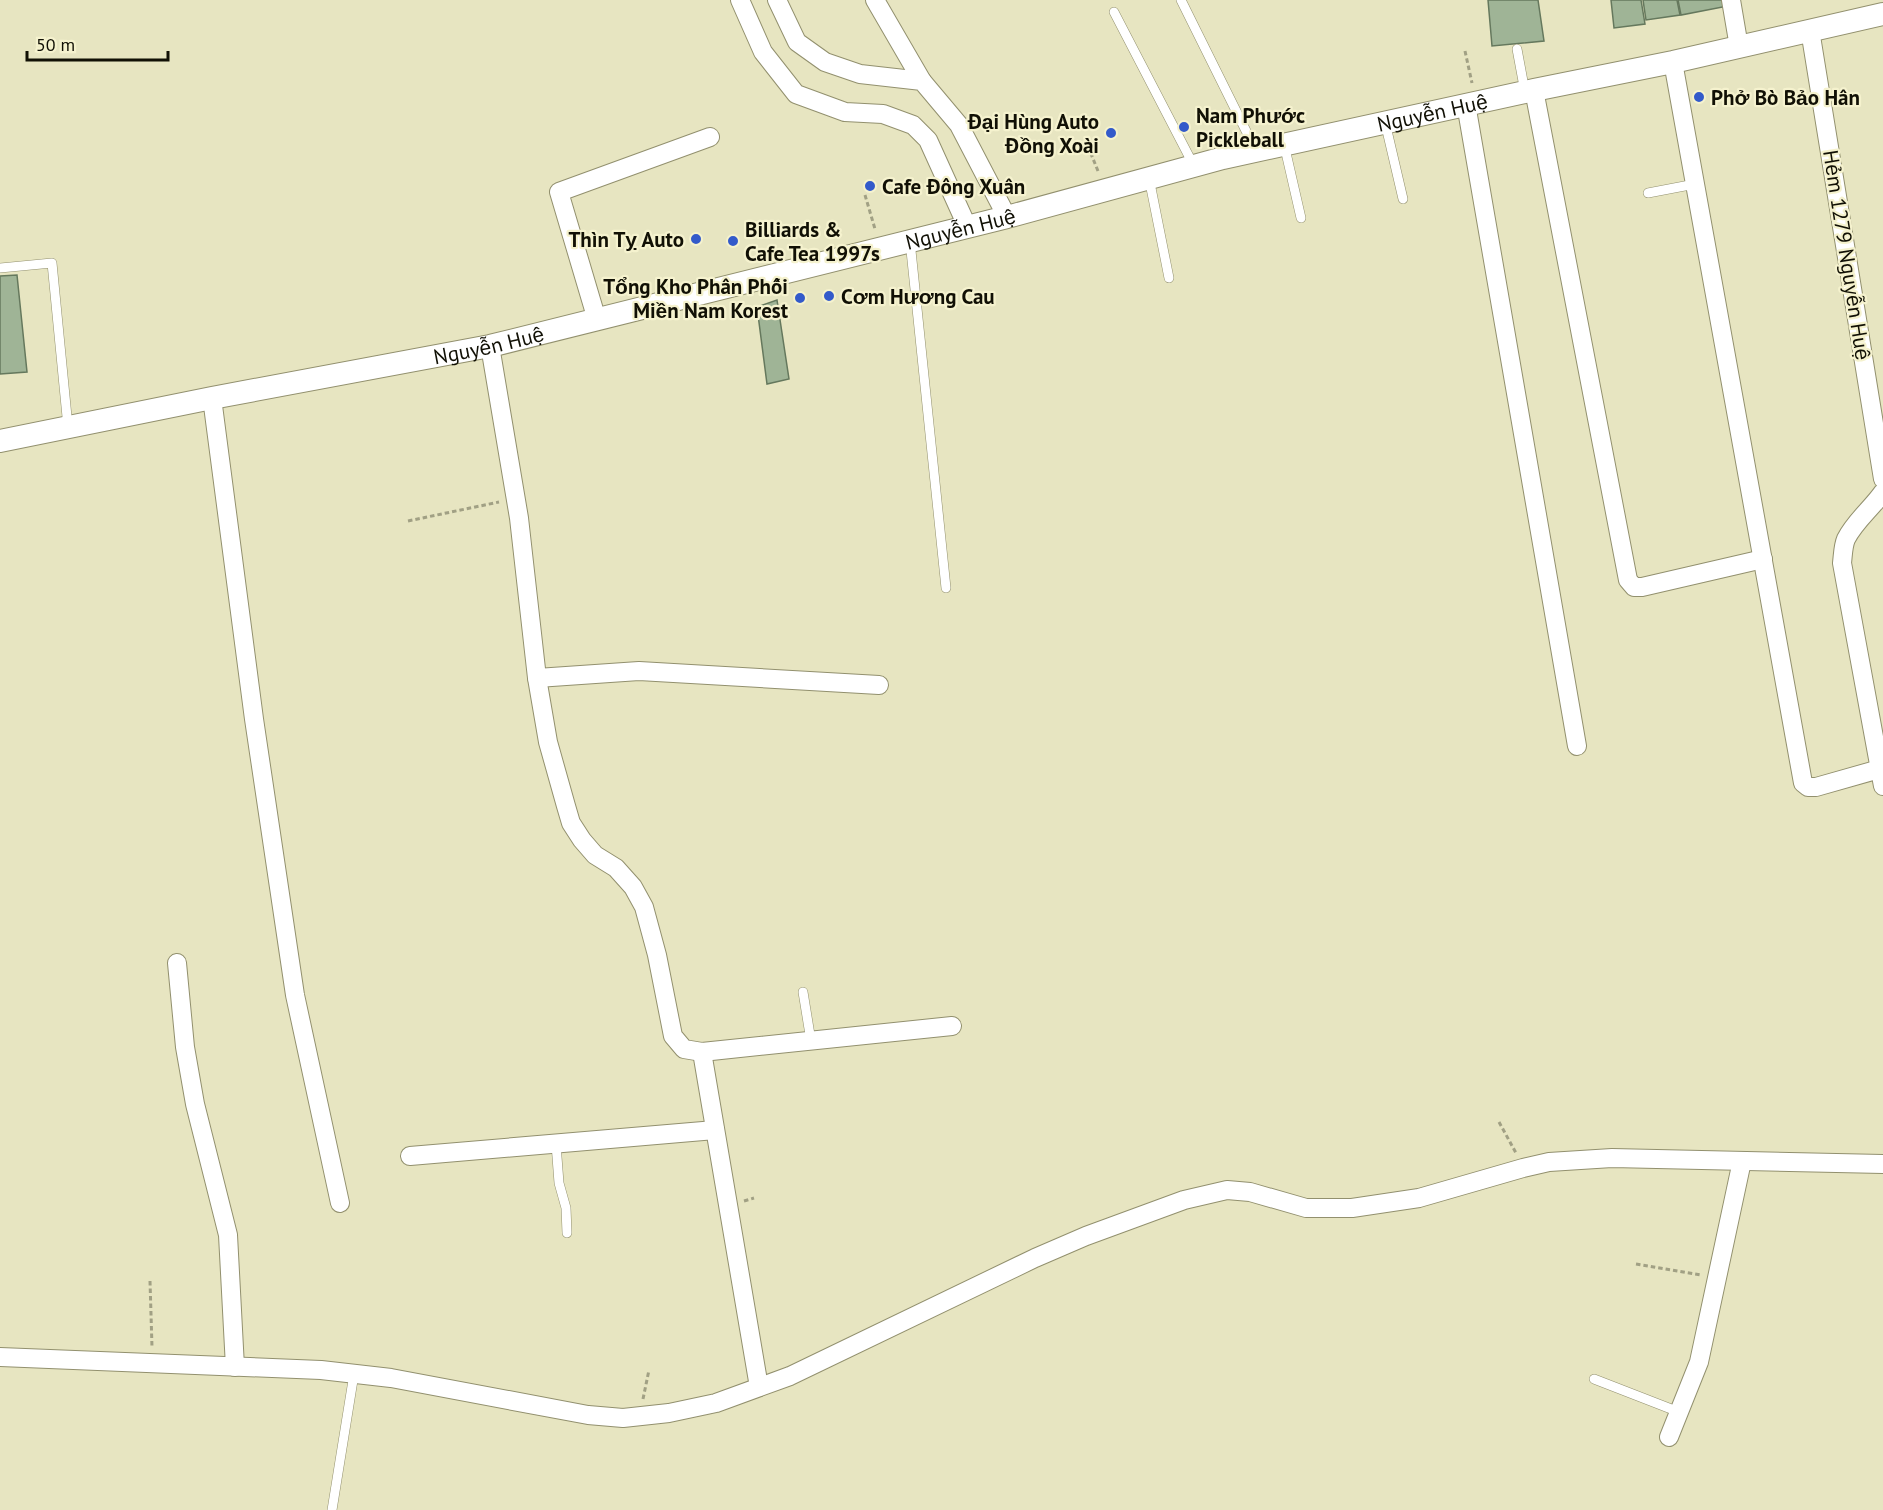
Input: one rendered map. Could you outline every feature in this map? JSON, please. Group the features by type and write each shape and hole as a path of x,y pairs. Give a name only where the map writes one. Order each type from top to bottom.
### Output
{"street":[{"path":"740,0 764,52 796,94 844,112 883,114 913,124 928,140 967,226"},
{"path":"777,0 797,42 825,62 860,74 922,81"},
{"path":"875,0 922,81 959,124 1007,217"},
{"path":"1731,0 1739,47"},
{"name":"Nguyễn Huệ","path":"0,441 212,398 490,346 1007,217 1106,189 1284,144 1673,62 1883,14"},
{"name":"Hẻm 1279 Nguyễn Huệ","path":"1810,30 1883,479"},
{"path":"1673,62 1803,783 1808,787 1882,774 1842,563 1845,541 1855,524 1883,492"},
{"path":"1530,91 1628,580 1634,588 1642,588 1763,559"},
{"path":"1471,103 1577,746"},
{"path":"597,320 559,192 710,137"},
{"path":"490,346 516,498 537,678 548,742 572,822 595,855 616,868 633,887 644,907 655,945 673,1036 684,1049 702,1052 952,1026"},
{"path":"212,398 254,719 295,995 340,1203"},
{"path":"537,678 639,671 879,685"},
{"path":"177,963 185,1047 195,1104 228,1234 235,1367"},
{"path":"702,1052 759,1387"},
{"path":"410,1156 715,1130"},
{"path":"0,1357 321,1370 449,1388 588,1415 623,1418 669,1413 716,1403 790,1376 1086,1236 1184,1200 1227,1190 1250,1192 1306,1208 1352,1208 1419,1198 1549,1162 1612,1158 1883,1164"},
{"path":"1669,1437 1700,1362 1742,1161"}],"lane":[{"path":"1181,0 1256,151"},
{"path":"1114,12 1194,166"},
{"path":"1517,49 1530,91"},
{"path":"1385,122 1403,199"},
{"path":"1284,144 1301,218"},
{"path":"1149,178 1169,278"},
{"path":"1648,193 1695,184"},
{"path":"910,241 946,588"},
{"path":"0,268 52,263 68,428"},
{"path":"803,992 811,1041"},
{"path":"556,1144 559,1183 566,1208 567,1233"},
{"path":"332,1510 354,1374"},
{"path":"1594,1380 1679,1412"}],"path":[{"path":"1465,51 1471,103"},
{"path":"1085,139 1106,189"},
{"path":"865,195 880,248"},
{"path":"408,521 516,498"},
{"path":"1500,1122 1523,1168"},
{"path":"1636,1264 1717,1278"},
{"path":"150,1281 153,1363"},
{"path":"639,1415 649,1370"}],"building":[{"path":"1488,0 1538,0 1544,41 1492,46"},
{"path":"1611,0 1641,0 1645,24 1614,28"},
{"path":"1643,0 1677,0 1680,15 1646,20"},
{"path":"1678,0 1727,0 1728,6 1681,15"},
{"path":"17,275 27,372 0,374 0,276"},
{"path":"777,300 789,379 767,384 757,307"}],"place":[{"name":"Phở Bò Bảo Hân","path":"1699,97"},
{"name":"Nam Phước Pickleball","path":"1184,127"},
{"name":"Đại Hùng Auto Đồng Xoài","path":"1111,133"},
{"name":"Cafe Đông Xuân","path":"870,186"},
{"name":"Thìn Tỵ Auto","path":"696,239"},
{"name":"Billiards & Cafe Tea 1997s","path":"733,241"},
{"name":"Cơm Hương Cau","path":"829,296"},
{"name":"Tổng Kho Phân Phối Miền Nam Korest","path":"800,298"}]}
